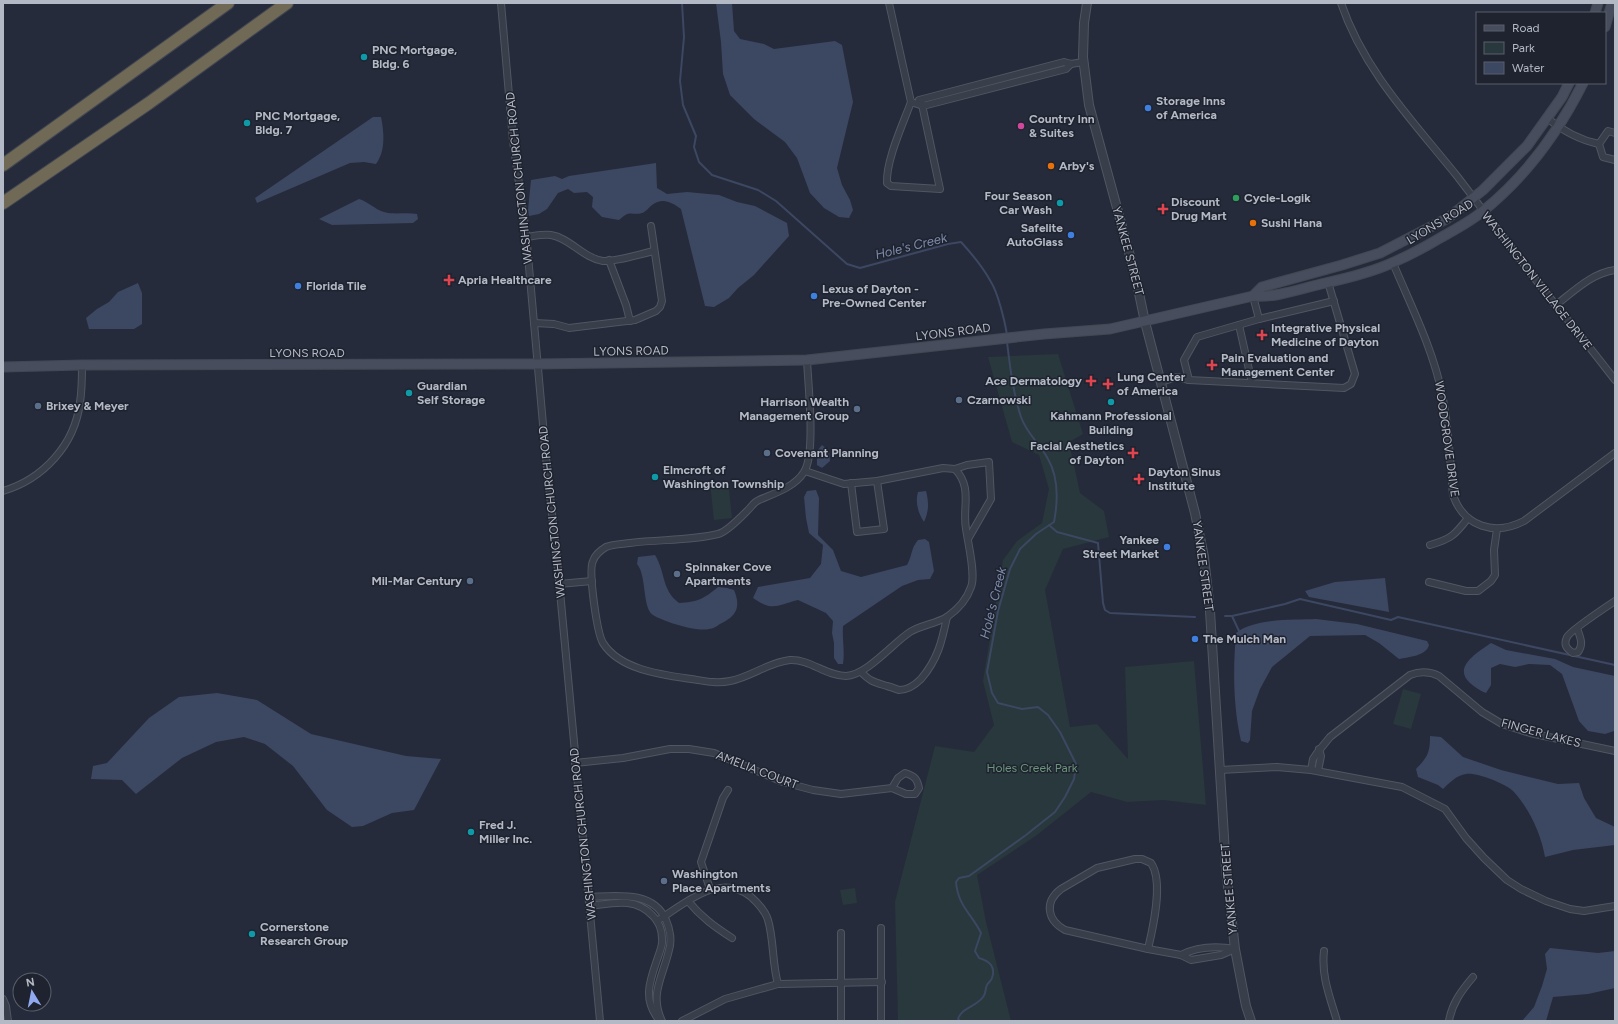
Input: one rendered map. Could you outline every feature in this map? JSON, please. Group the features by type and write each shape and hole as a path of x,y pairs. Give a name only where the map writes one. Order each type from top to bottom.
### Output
{"highway":[{"path":"3,165 54,130 224,3"},
{"path":"192,28 228,3"},
{"path":"3,203 150,103 287,3"}],"main road":[{"path":"1606,24 1612,3"},
{"name":"LYONS ROAD","path":"1253,296 1262,287 1380,253 1448,218 1483,190 1516,157 1547,118 1562,97 1568,84"},
{"name":"LYONS ROAD","path":"3,367 82,365 537,364 807,360 985,340 1110,329 1253,296 1264,297 1328,282 1393,263 1454,231 1482,211 1518,176 1558,127 1582,84"}],"street":[{"name":"WASHINGTON CHURCH ROAD","path":"501,3 513,141 526,237 537,364 560,584 600,1021"},
{"path":"889,3 912,102 896,140 887,176 887,183 891,186 940,189 922,103"},
{"name":"YANKEE STREET","path":"1087,3 1084,29 1083,62 1089,105 1195,513 1204,557 1210,611 1226,869 1235,949 1246,1006 1251,1021"},
{"name":"WASHINGTON VILLAGE DRIVE","path":"1341,3 1353,34 1371,67 1615,380"},
{"path":"922,103 1064,62 1070,64 1083,62"},
{"path":"912,102 922,103 996,87 1066,69 1070,64"},
{"path":"994,81 996,87"},
{"path":"1547,118 1558,127 1585,141 1599,144"},
{"path":"1599,144 1608,131 1615,132"},
{"path":"1599,144 1603,157 1615,160"},
{"path":"534,323 554,324 569,328 630,321 644,317 656,311 660,307 662,301 651,226"},
{"path":"526,237 550,235 563,239 581,252 602,261 618,260 654,251"},
{"path":"609,260 626,305 630,321"},
{"name":"WOODGROVE DRIVE","path":"1393,263 1417,320 1438,378 1445,413 1453,495 1458,506 1468,518 1481,526 1497,529 1514,526 1524,521 1615,453"},
{"path":"1556,305 1590,278 1615,270"},
{"path":"1161,382 1177,377 1189,380 1344,388 1351,384 1355,374 1328,282"},
{"path":"1253,296 1259,319"},
{"path":"1189,380 1184,360 1197,337 1259,319 1334,301"},
{"path":"1239,325 1252,383"},
{"path":"807,360 811,446 805,472 797,480 786,488 756,501 750,509 722,533 689,540 644,541 608,546 598,553 592,562 592,581 598,633 604,644 624,661 651,673 712,682 729,682 774,664 789,660 801,661 831,673 846,676 861,672 911,631 947,617 962,603 973,585 972,562 964,522 966,487 961,476 955,469"},
{"path":"3,491 24,483 43,470 60,453 73,428 80,403 82,365"},
{"path":"805,472 844,484 876,481 943,468 955,469 968,465 989,462 991,499 968,539"},
{"path":"851,483 857,532 884,529 876,481"},
{"path":"1430,545 1444,541 1455,534 1468,518"},
{"path":"1429,582 1466,591 1478,590 1491,581 1495,575 1494,550 1497,529"},
{"path":"560,584 592,581"},
{"path":"1577,628 1615,601"},
{"path":"861,672 870,681 899,690 910,688 927,672 936,658 942,641 947,617"},
{"name":"FINGER LAKES","path":"1311,770 1313,759 1319,749 1330,737 1410,675 1421,672 1433,673 1439,676 1482,712 1502,724 1513,728 1615,751"},
{"name":"AMELIA COURT","path":"576,763 623,758 670,749 689,749 714,753 783,782 813,790 841,794 892,788"},
{"path":"1318,771 1321,756 1319,749"},
{"path":"1220,770 1277,767 1311,770 1402,787 1445,808 1466,838 1484,858 1507,880 1536,898 1564,908 1584,911 1615,906"},
{"path":"710,889 701,862 723,798 728,790"},
{"path":"1148,949 1157,893 1155,871 1152,864 1147,860 1135,859 1097,868 1061,889 1053,897 1050,906 1051,916 1055,922 1065,930 1148,949 1181,955 1188,951 1219,946 1235,949"},
{"path":"657,921 710,889 728,888 744,892 759,903 768,920 774,969 778,984"},
{"path":"589,897 618,896 642,898 652,903 664,916 670,936 670,948 657,987 657,1011 661,1021"},
{"path":"688,901 699,914 732,938"},
{"path":"590,906 618,902 640,905 657,921 663,939 649,989 650,1003 653,1013 661,1021"},
{"path":"881,928 881,1021"},
{"path":"841,933 841,1021"},
{"path":"1324,951 1323,967 1325,981 1337,1021"},
{"path":"1449,1021 1457,998 1473,976"},
{"path":"682,1021 725,999 778,984 882,982"},
{"path":"3,999 6,1006 8,1021"}],"green space":[{"name":"Holes Creek Park","path":"1058,354 1083,434 1069,442 1080,493 1104,511 1109,537 1063,549 1045,590 1070,727 1097,724 1128,759 1125,667 1194,661 1206,805 1163,800 1127,802 1091,792 1037,835 977,875 986,922 1011,1021 898,1021 895,902 935,746 974,752 994,725 983,681 1003,560 1017,541 1042,523 1049,489 1039,455 1012,442 988,357"},
{"path":"728,481 732,518 714,520 710,483"},
{"path":"1403,689 1421,694 1411,729 1393,724"},
{"path":"855,888 857,903 843,905 840,890"}],"water":[{"path":"716,3 732,3 734,31 740,39 764,44 774,49 835,41 842,45 853,102 837,168 842,185 850,200 853,210 849,218 839,217 824,208 810,193 797,158 785,142 754,119 730,95 723,74"},
{"path":"373,117 381,117 383,129 383,147 376,164 364,162 350,163 257,203 255,198"},
{"path":"656,163 657,188 667,194 687,192 719,195 737,202 755,206 787,223 789,236 754,275 738,288 729,298 714,307 705,306 681,209 674,204 667,201 659,201 646,211 638,214 628,214 619,220 602,217 592,207 593,197 587,192 574,193 568,189 558,193 547,209 539,214 529,216 528,210 531,180 555,176 562,179 569,176"},
{"path":"359,199 384,212 417,214 418,219 413,223 332,225 319,219"},
{"path":"138,283 142,293 142,324 134,329 89,329 86,318 109,302 118,292"},
{"path":"822,445 829,451 830,461 822,468 817,465 817,451"},
{"path":"816,490 819,498 818,535 833,550 841,571 861,577 907,565 915,543 918,540 925,539 929,542 934,571 930,579 918,580 902,586 843,626 843,664 838,664 834,658 832,633 833,621 826,613 798,600 770,606 753,598 758,587 810,578 821,564 823,545 809,533 804,497 807,491"},
{"path":"926,491 928,507 924,522 920,515 917,500 918,492"},
{"path":"655,555 669,592 679,603 691,602 700,599 718,587 727,588 734,590 736,596 737,606 734,614 726,621 715,627 704,630 681,626 653,615 647,606 642,576 637,564 638,557"},
{"path":"1385,578 1389,612 1309,597 1305,591 1335,582"},
{"path":"1316,619 1357,624 1427,641 1429,645 1421,654 1399,659 1379,643 1365,635 1310,636 1272,667 1260,689 1252,711 1250,740 1248,743 1241,741 1236,714 1234,687 1236,633 1244,628 1264,622"},
{"path":"1491,643 1506,650 1555,659 1573,667 1615,676 1614,731 1605,734 1588,731 1579,721 1562,674 1550,665 1529,664 1515,667 1500,664 1491,668 1491,685 1486,693 1476,688 1465,677 1465,666 1474,655"},
{"path":"217,693 257,700 311,734 406,756 441,759 414,810 392,813 363,826 352,827 327,810 293,766 265,744 244,737 216,742 182,758 136,794 122,780 91,779 93,766 107,763 149,718 179,697"},
{"path":"1430,736 1441,737 1463,757 1501,770 1558,784 1579,783 1584,798 1596,818 1615,827 1615,845 1573,850 1545,857 1538,831 1530,814 1520,799 1510,789 1491,779 1471,774 1466,774 1456,778 1443,789 1438,785 1418,777 1416,769 1428,754"},
{"path":"1550,948 1598,953 1615,951 1615,988 1588,994 1553,997 1546,1021 1522,1021 1534,1007 1547,969 1545,954"}],"waterway":[{"name":"Hole's Creek","path":"682,3 684,37 680,81 683,105 696,136 694,147 699,162 712,175 758,190 776,201 847,264 860,268 948,244 961,242 981,266 994,287 1001,308 1007,335"},
{"name":"Hole's Creek","path":"960,1021 958,1019 960,1015 984,996 987,985 992,978 993,970 989,962 979,958 975,951 981,933 959,897 956,882 959,878 969,876 1055,812 1074,779 1076,764 1060,732 1048,715 1038,707 1022,709 998,703 992,693 987,672 998,611 1010,569 1020,549 1036,534 1054,522 1057,490 1052,466 1027,429 1021,417 1012,380 1007,342"},
{"path":"1049,525 1057,532 1098,543 1103,603 1105,610 1110,613 1195,617"},
{"path":"1225,616 1232,616 1285,604 1300,599 1391,620 1398,617 1615,665"},
{"path":"1232,616 1239,631"}],"place":[{"name":"PNC Mortgage, Bldg. 6","path":"364,57"},
{"name":"Storage Inns of America","path":"1148,108"},
{"name":"PNC Mortgage, Bldg. 7","path":"247,123"},
{"name":"Country Inn & Suites","path":"1021,126"},
{"name":"Arby's","path":"1051,166"},
{"name":"Cycle-Logik","path":"1236,198"},
{"name":"Four Season Car Wash","path":"1060,203"},
{"name":"Discount Drug Mart","path":"1163,209"},
{"name":"Sushi Hana","path":"1253,223"},
{"name":"Safelite AutoGlass","path":"1071,235"},
{"name":"Apria Healthcare","path":"449,280"},
{"name":"Florida Tile","path":"298,286"},
{"name":"Lexus of Dayton - Pre-Owned Center","path":"814,296"},
{"name":"Integrative Physical Medicine of Dayton","path":"1262,335"},
{"name":"Pain Evaluation and Management Center","path":"1212,365"},
{"name":"Ace Dermatology","path":"1091,381"},
{"name":"Lung Center of America","path":"1108,384"},
{"name":"Guardian Self Storage","path":"409,393"},
{"name":"Czarnowski","path":"959,400"},
{"name":"Kahmann Professional Building","path":"1111,402"},
{"name":"Brixey & Meyer","path":"38,406"},
{"name":"Harrison Wealth Management Group","path":"857,409"},
{"name":"Covenant Planning","path":"767,453"},
{"name":"Facial Aesthetics of Dayton","path":"1133,453"},
{"name":"Elmcroft of Washington Township","path":"655,477"},
{"name":"Dayton Sinus Institute","path":"1139,479"},
{"name":"Yankee Street Market","path":"1167,547"},
{"name":"Spinnaker Cove Apartments","path":"677,574"},
{"name":"Mil-Mar Century","path":"470,581"},
{"name":"The Mulch Man","path":"1195,639"},
{"name":"Fred J. Miller Inc.","path":"471,832"},
{"name":"Washington Place Apartments","path":"664,881"},
{"name":"Cornerstone Research Group","path":"252,934"}]}
